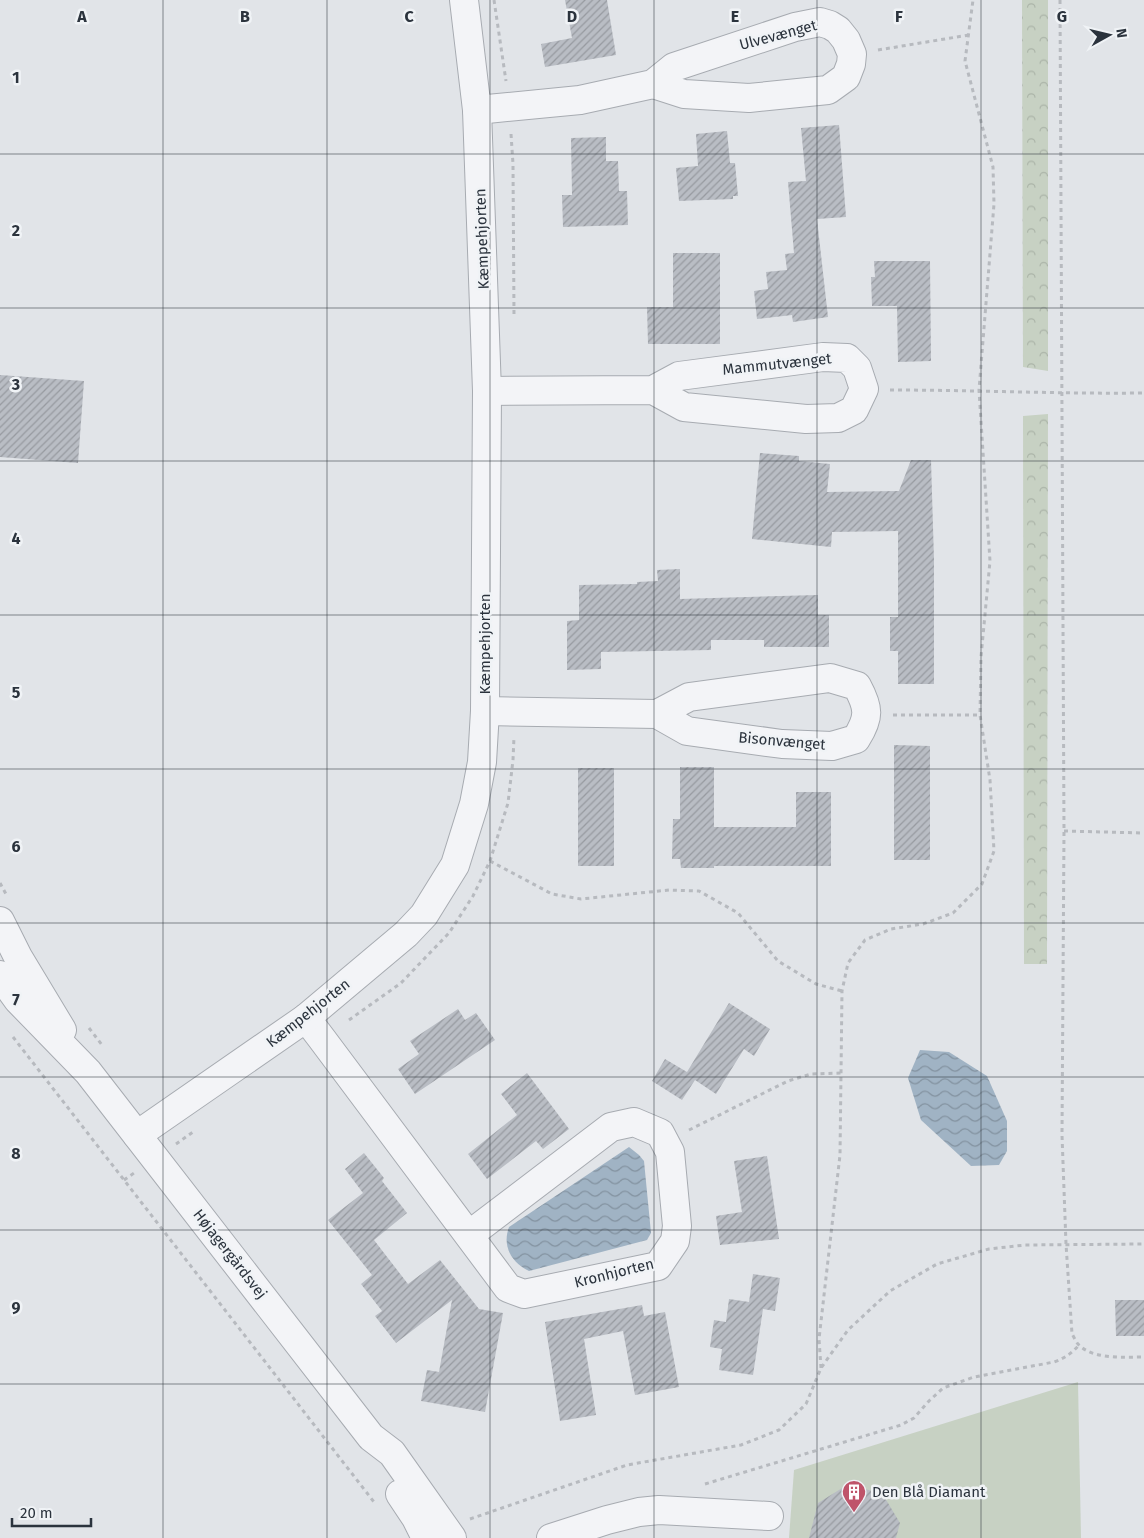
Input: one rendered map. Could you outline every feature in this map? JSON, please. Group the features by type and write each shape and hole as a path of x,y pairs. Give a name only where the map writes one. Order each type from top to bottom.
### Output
{"street":[{"name":"Kæmpehjorten","path":"137,1135 306,1018 406,934 424,915 454,865 474,804 482,762 485,711 487,391 477,110 464,0"},
{"name":"Ulvevænget","path":"477,110 580,100 653,84 674,67 796,27 820,22 838,30 846,40 852,54"},
{"path":"653,84 684,94 749,98 828,90 846,77 851,64 852,54"},
{"name":"Mammutvænget","path":"487,391 653,390 679,376 823,356 847,358 857,368 864,390 854,410 838,418 806,419 684,407 653,390"},
{"name":"Bisonvænget","path":"485,711 657,714 688,731 782,744 832,746 856,739 866,724 866,703 857,686 830,678 689,697 657,714"},
{"name":"Højagergårdsvej","path":"5,911 18,957 88,1072"},
{"name":"Højagergårdsvej","path":"0,976 18,1000 88,1072 371,1438 381,1465 416,1518 456,1527"},
{"name":"Kronhjorten","path":"306,1018 508,1288 524,1294 658,1266 675,1241 677,1226 670,1152 664,1142"},
{"path":"469,1235 611,1127 634,1122 660,1133 664,1142"},
{"path":"551,1538 607,1520 639,1512 658,1510 769,1516"}],"path":[{"path":"494,0 509,107 513,164 514,322"},
{"path":"821,1368 819,1339 840,1155 842,990 848,963 865,940 891,929 923,924 953,913 982,884 994,851 990,780 980,715 981,657 990,561 979,390 994,204 993,166 965,61 973,0"},
{"path":"1060,0 1060,394 1064,831 1062,1135 1066,1244 1072,1334 1078,1345 1103,1356 1144,1358"},
{"path":"852,54 969,35"},
{"path":"864,390 979,390 1060,394 1144,393"},
{"path":"322,1040 401,983 449,934 473,896 490,861 508,803 513,760 514,711"},
{"path":"866,715 980,715"},
{"path":"1064,831 1144,833"},
{"path":"490,861 552,894 581,899 669,890 700,891 738,913 778,962 816,984 842,990"},
{"path":"0,883 5,911"},
{"path":"85,1022 108,1052"},
{"path":"10,1032 378,1508"},
{"path":"664,1142 788,1081 811,1074 841,1073"},
{"path":"160,1119 178,1143"},
{"path":"124,1180 194,1131"},
{"path":"456,1527 627,1465 741,1445 779,1430 806,1404 821,1368 848,1330 890,1291 937,1264 989,1249 1025,1245 1144,1244"},
{"path":"697,1486 901,1425 914,1418 928,1401 944,1388 974,1377 1065,1358 1078,1345"}],"green space":[{"path":"1022,0 1048,0 1048,371 1023,367"},
{"path":"1048,414 1047,964 1024,964 1023,416"},
{"path":"1078,1382 1081,1538 789,1538 794,1470"}],"water":[{"path":"920,1050 949,1052 987,1076 1007,1121 1007,1151 999,1165 971,1166 921,1120 908,1078"},
{"path":"629,1147 644,1161 651,1233 647,1240 529,1271 517,1263 508,1247 507,1234 509,1227"}],"building":[{"path":"565,0 607,0 616,55 545,67 541,44 572,38"},
{"path":"839,125 846,217 817,219 828,317 793,322 792,315 757,319 754,291 768,289 766,272 787,270 785,254 794,253 788,182 806,181 801,128"},
{"path":"727,131 730,163 735,163 738,196 733,196 733,199 679,201 676,168 698,166 696,134"},
{"path":"606,137 606,161 618,161 619,191 627,191 628,225 563,227 562,195 572,195 571,138"},
{"path":"673,253 720,253 720,344 648,344 647,307 673,307"},
{"path":"874,261 930,261 931,361 898,362 897,306 872,306 871,277 875,277"},
{"path":"0,375 84,381 78,463 0,457"},
{"path":"760,453 799,456 799,461 830,464 827,492 899,491 911,460 931,460 934,560 934,684 898,684 898,651 890,651 890,617 898,617 898,531 832,532 831,547 752,539"},
{"path":"680,569 680,599 818,595 818,615 829,615 829,647 764,647 764,640 711,640 711,650 601,652 601,669 567,670 567,621 579,620 579,585 637,584 637,582 658,581 657,570"},
{"path":"894,745 930,746 930,860 894,860"},
{"path":"680,767 714,767 714,827 796,827 796,792 831,792 831,866 714,866 714,868 681,868 680,859 672,859 673,819 680,819"},
{"path":"578,768 614,768 614,866 578,866"},
{"path":"729,1003 770,1029 754,1056 744,1049 716,1094 695,1080 682,1100 652,1081 665,1059 687,1072"},
{"path":"458,1009 465,1020 476,1013 495,1040 415,1094 398,1069 419,1054 410,1041"},
{"path":"527,1073 569,1129 543,1149 536,1141 487,1179 468,1154 517,1115 501,1094"},
{"path":"364,1153 384,1178 382,1181 407,1213 374,1240 408,1284 440,1260 479,1309 503,1313 485,1412 421,1401 427,1370 439,1372 452,1300 396,1343 375,1316 382,1311 361,1284 372,1275 328,1220 363,1193 345,1169"},
{"path":"767,1156 779,1239 720,1245 716,1216 742,1212 734,1161"},
{"path":"753,1274 780,1278 775,1311 763,1309 753,1375 719,1370 722,1349 710,1347 714,1320 726,1322 729,1299 749,1302"},
{"path":"1115,1300 1144,1300 1144,1336 1116,1336"},
{"path":"642,1305 644,1316 665,1312 679,1387 635,1395 623,1331 584,1339 596,1415 560,1421 545,1322"},
{"name":"Den Blå Diamant","path":"847,1485 882,1493 900,1523 896,1538 809,1538 818,1503"}],"place":[{"name":"Den Blå Diamant","path":"854,1513"}]}
